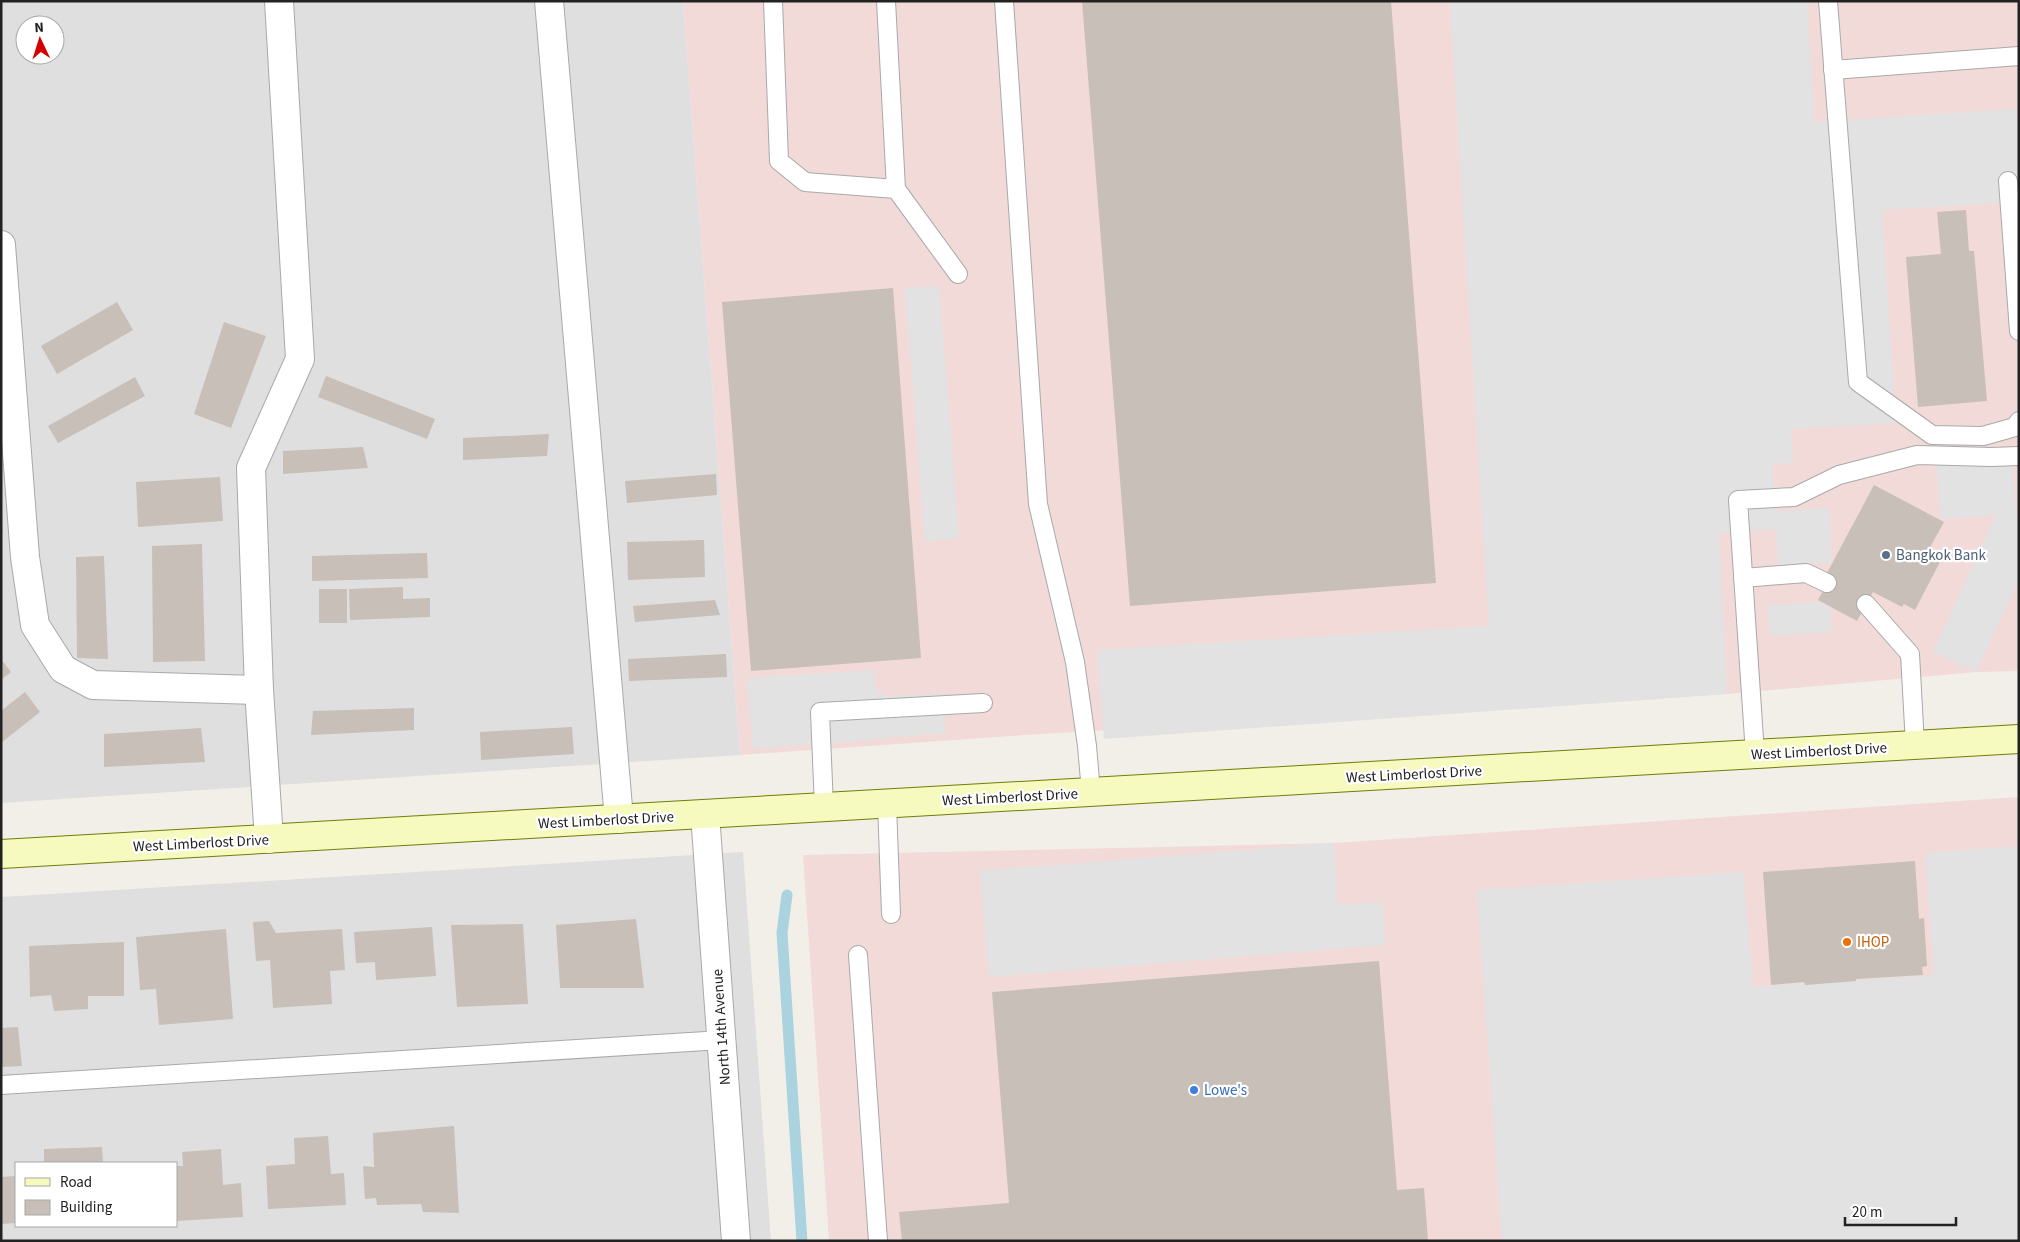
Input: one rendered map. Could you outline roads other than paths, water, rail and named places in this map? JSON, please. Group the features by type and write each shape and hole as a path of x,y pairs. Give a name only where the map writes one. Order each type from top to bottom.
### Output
{"street":[{"path":"269,839 259,690 251,468 300,359 279,1"},
{"path":"549,1 619,819"},
{"path":"1,245 25,557 35,625 63,669 93,684 259,690"},
{"name":"West Limberlost Drive","path":"1,854 2019,740"},
{"name":"North 14th Avenue","path":"705,814 736,1241"}],"lane":[{"path":"773,1 779,161 805,182 896,189"},
{"path":"886,1 896,189 958,274"},
{"path":"1004,1 1038,504 1075,662 1087,746 1091,792"},
{"path":"1828,1 1858,382 1932,435 1983,436 2015,428 2019,421"},
{"path":"1833,70 2019,56"},
{"path":"2008,181 2019,331"},
{"path":"1755,754 1738,500 1794,497 1839,475 1917,455 2019,456"},
{"path":"1744,578 1806,573 1828,583"},
{"path":"1866,604 1910,654 1915,745"},
{"path":"824,808 820,712 983,704"},
{"path":"887,804 891,914"},
{"path":"858,955 878,1241"},
{"path":"1,1085 722,1040"}],"waterway":[{"path":"787,895 782,933 802,1241"}],"place":[{"name":"Bangkok Bank","path":"1886,555"},
{"name":"IHOP","path":"1847,942"},
{"name":"Lowe's","path":"1194,1090"}]}
